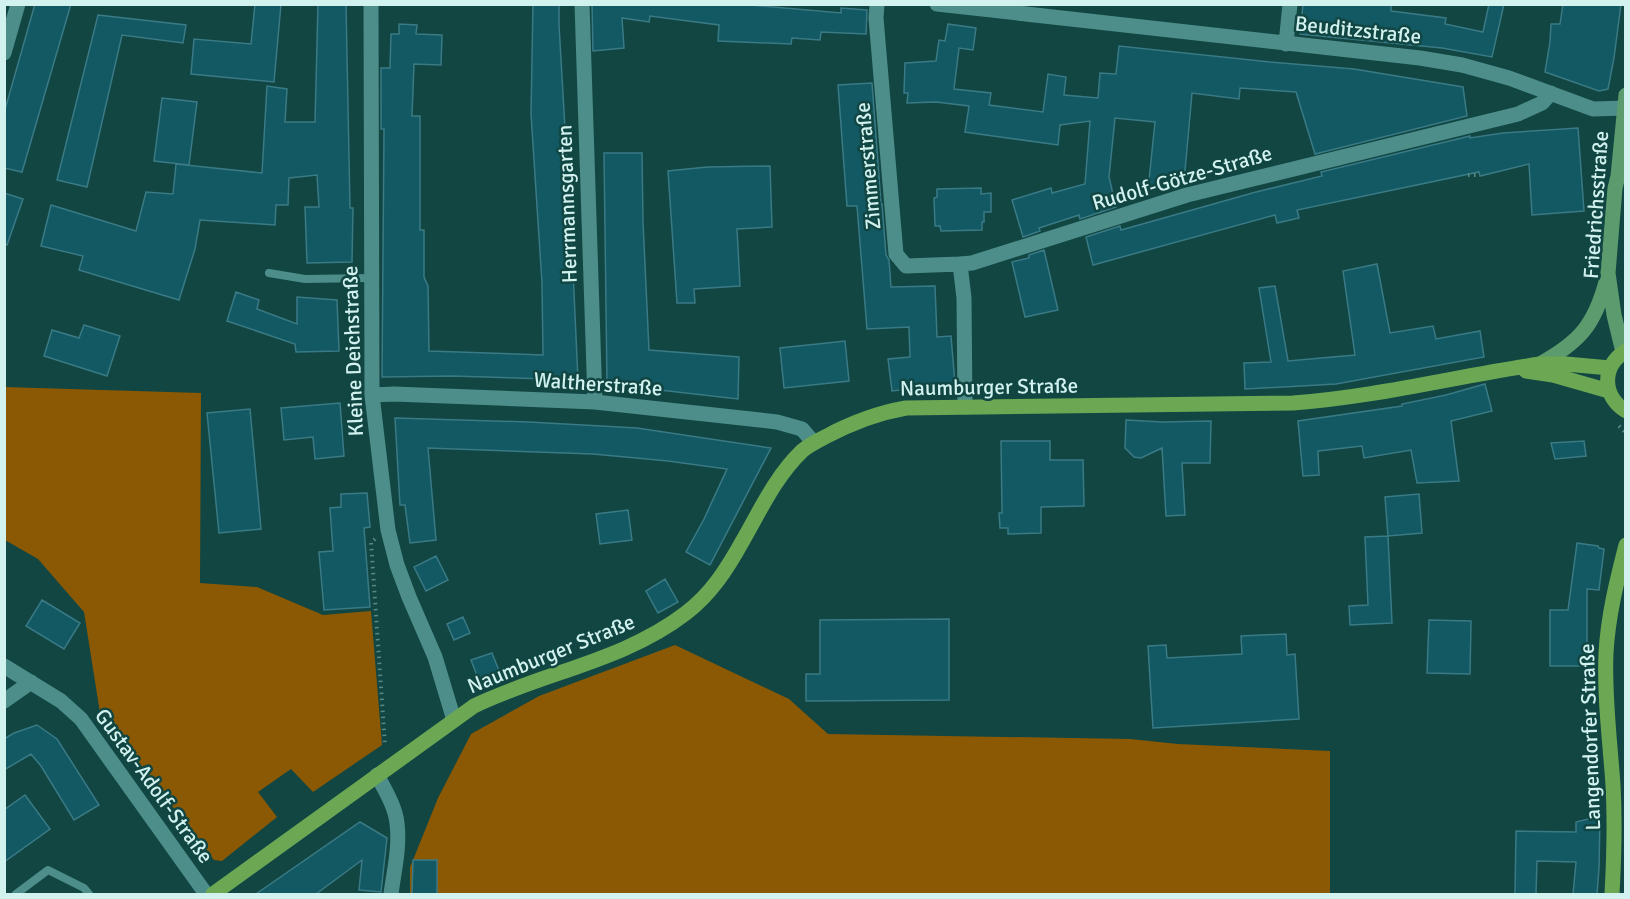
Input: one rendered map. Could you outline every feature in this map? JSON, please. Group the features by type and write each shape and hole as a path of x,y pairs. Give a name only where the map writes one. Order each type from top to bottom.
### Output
{"main road":[{"name":"Friedrichsstraße","path":"1624,352 1614,315 1608,273 1625,104"},
{"path":"1540,364 1570,345 1593,320 1608,273"},
{"path":"1624,352 1618,356 1610,368 1607,379 1609,392 1615,402 1626,411"},
{"name":"Naumburger Straße","path":"213,894 474,706 621,651 650,637 688,612 724,573 768,495 785,470 803,450 865,418 906,408 1323,401 1540,364 1610,368"},
{"path":"1508,369 1553,375 1609,392"},
{"name":"Langendorfer Straße","path":"1612,894 1613,788 1606,692 1606,652 1612,608 1626,545"}],"street":[{"path":"4,53 18,4"},
{"name":"Kleine Deichstraße","path":"371,4 372,395 388,530 397,565 435,657 454,720"},
{"name":"Herrmannsgarten","path":"582,4 595,402"},
{"name":"Zimmerstraße","path":"877,4 876,18 897,254 906,266 960,264"},
{"name":"Beuditzstraße","path":"937,4 1420,58 1462,65 1509,78 1593,109 1625,104"},
{"path":"1286,44 1290,4"},
{"name":"Rudolf-Götze-Straße","path":"960,264 1188,195 1518,114 1542,103 1551,93"},
{"path":"960,264 964,298 965,407"},
{"name":"Waltherstraße","path":"372,395 595,402 777,422 801,429 814,443"},
{"name":"Gustav-Adolf-Straße","path":"4,666 61,701 81,719 206,894"},
{"path":"4,701 31,682"},
{"path":"377,775 390,800 397,822 398,843 391,894"}],"lane":[{"path":"269,273 305,279 370,278"},
{"path":"16,894 48,870 84,888 89,894"}],"path":[{"path":"1468,175 1476,176 1479,172"},
{"path":"385,745 371,542 388,530"}],"shaded area":[{"path":"5,387 201,393 200,583 257,587 323,615 371,611 382,745 313,792 291,769 258,792 277,817 222,861 214,860 100,713 84,612 38,559 5,540"},
{"path":"675,645 789,699 828,734 1130,739 1178,744 1330,751 1330,894 410,894 410,867 438,798 471,734 539,696"}],"building":[{"path":"35,4 71,4 22,172 4,168 4,113"},
{"path":"255,4 281,4 274,82 191,74 194,39 251,44"},
{"path":"318,4 346,4 350,208 353,208 352,262 307,263 305,207 319,207 317,175 289,178 288,205 276,205 275,225 200,220 195,249 179,300 79,270 83,256 41,246 51,205 136,231 146,192 173,194 176,164 262,173 267,86 287,89 285,122 315,122"},
{"path":"533,4 559,4 578,380 451,376 382,377 384,129 381,129 381,68 390,68 391,34 399,34 399,24 417,25 416,34 442,35 441,65 414,64 412,116 420,116 420,230 424,230 424,277 428,286 429,351 543,355 542,283 531,114"},
{"path":"592,4 739,4 841,13 841,8 867,10 866,34 821,32 820,40 792,38 791,44 718,41 719,25 650,16 649,22 622,18 624,48 593,51"},
{"path":"1303,4 1391,4 1391,11 1446,18 1445,24 1483,32 1489,4 1504,4 1492,57 1442,48 1300,34"},
{"path":"1563,4 1621,4 1608,89 1599,91 1545,72 1551,24 1560,24"},
{"path":"98,15 186,25 183,43 122,35 87,187 57,180"},
{"path":"948,24 976,28 973,50 959,48 954,89 991,93 989,105 1043,112 1048,74 1066,77 1064,95 1098,98 1100,73 1116,74 1119,46 1354,69 1463,87 1467,116 1315,154 1296,92 1240,88 1239,99 1192,93 1184,182 1148,190 1155,122 1115,118 1109,177 1116,207 1080,219 1079,215 1039,228 1040,231 1023,237 1012,200 1051,188 1052,193 1085,184 1090,121 1060,125 1058,145 965,132 969,106 936,102 907,103 908,93 904,93 905,63 936,61 939,40 945,41"},
{"path":"872,83 881,204 891,287 935,286 937,337 951,336 955,384 892,391 888,359 910,357 909,327 867,329 857,206 847,206 838,85"},
{"path":"162,98 197,102 189,165 154,161"},
{"path":"1578,128 1584,211 1532,215 1529,164 1480,176 1479,172 1297,210 1299,218 1277,223 1275,215 1093,265 1086,237 1120,226 1121,230 1322,176 1321,172 1470,136 1470,138 1503,133"},
{"path":"604,153 642,153 649,350 739,357 738,399 607,384"},
{"path":"770,166 772,227 737,229 740,286 694,289 695,303 677,303 668,171 707,167"},
{"path":"981,188 981,194 991,193 991,212 984,212 982,230 941,231 940,226 935,226 934,198 937,197 937,189"},
{"path":"4,193 23,199 7,245 4,244"},
{"path":"1044,250 1058,310 1025,317 1012,262 1029,258 1029,255"},
{"path":"1377,264 1390,333 1433,326 1436,339 1480,331 1484,357 1336,384 1245,389 1244,363 1271,362 1259,288 1275,286 1288,361 1355,355 1343,271"},
{"path":"236,292 259,300 257,309 297,324 297,297 337,300 339,351 296,352 295,344 227,321"},
{"path":"84,325 120,336 107,376 44,356 52,330 79,338"},
{"path":"845,341 849,381 784,388 780,348"},
{"path":"1485,384 1492,411 1451,421 1459,481 1417,483 1411,450 1364,458 1362,446 1318,451 1319,475 1303,476 1298,421 1402,406 1402,404"},
{"path":"340,403 344,456 315,459 313,437 284,440 281,408"},
{"path":"250,409 261,529 219,533 207,413"},
{"path":"395,418 637,428 771,448 710,565 686,552 727,469 593,454 428,448 436,540 410,543 405,505 400,505"},
{"path":"1126,420 1211,421 1210,463 1182,463 1185,515 1166,516 1162,448 1141,458 1134,457 1125,448"},
{"path":"1001,441 1050,441 1050,460 1083,460 1084,506 1041,507 1041,533 1008,534 1008,528 1000,528 999,513 1002,513"},
{"path":"1584,441 1586,456 1555,459 1551,443"},
{"path":"367,493 370,527 364,528 370,607 324,610 319,552 333,551 330,508 341,507 341,494"},
{"path":"1419,494 1422,533 1388,536 1385,497"},
{"path":"628,510 632,540 600,544 596,514"},
{"path":"1388,536 1392,623 1350,625 1349,606 1368,605 1365,537"},
{"path":"1577,543 1604,549 1599,590 1587,589 1587,666 1550,666 1550,610 1568,610"},
{"path":"436,556 448,580 426,591 414,567"},
{"path":"665,579 678,602 658,613 646,591"},
{"path":"42,600 80,623 64,649 26,626"},
{"path":"463,617 470,633 454,640 447,624"},
{"path":"949,619 949,700 806,701 806,674 820,674 820,620"},
{"path":"1429,620 1471,621 1470,674 1427,673"},
{"path":"1286,634 1287,655 1295,654 1299,719 1153,728 1148,646 1166,645 1167,658 1242,654 1241,636"},
{"path":"492,653 502,678 481,686 471,660"},
{"path":"37,725 57,739 99,805 74,820 41,766 31,754 4,770 4,739"},
{"path":"25,795 50,829 4,862 4,810"},
{"path":"1600,816 1597,894 1573,894 1576,862 1537,861 1536,894 1515,894 1516,831 1576,832 1576,822"},
{"path":"360,822 387,838 381,892 359,890 362,860 316,894 256,894"},
{"path":"413,860 437,860 437,894 412,894"}]}
